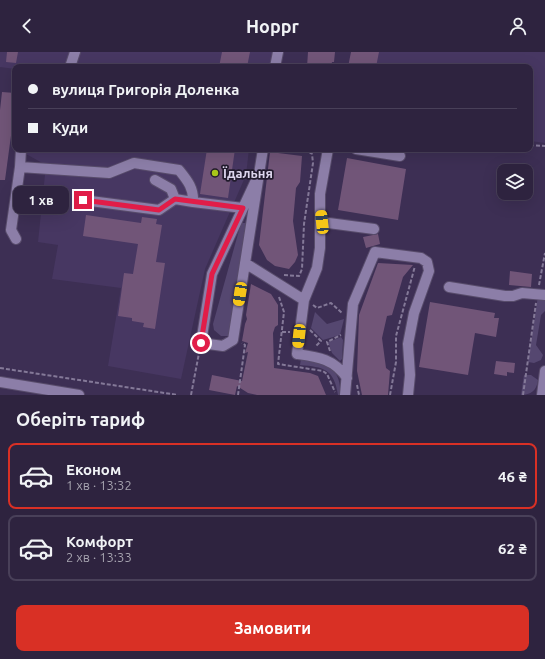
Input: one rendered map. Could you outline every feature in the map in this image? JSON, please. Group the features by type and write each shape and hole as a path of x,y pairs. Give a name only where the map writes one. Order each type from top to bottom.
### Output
{"street":[{"path":"71,64 75,52"},
{"path":"276,64 278,52"},
{"path":"16,239 12,230 21,152"},
{"path":"259,174 212,274 201,343 223,346 233,340 263,152"},
{"path":"327,152 320,194 322,222 317,268 306,300 297,354 322,358 334,363 351,380"},
{"path":"375,152 400,156"},
{"path":"20,167 109,173 134,163 179,170 190,183 193,192 192,202"},
{"path":"155,180 171,188 175,199"},
{"path":"83,200 159,210 175,199 243,208"},
{"path":"322,222 374,229"},
{"path":"345,395 351,380 353,304 375,252 421,258 427,262 429,270 414,313 408,344 410,376 408,395"},
{"path":"245,263 306,300"},
{"path":"449,287 505,296 513,296 522,293 541,294"},
{"path":"542,395 545,372"},
{"path":"0,382 79,395"}],"path":[{"path":"533,145 545,146"},
{"path":"282,275 299,276 302,269 304,224 313,164 312,154 309,152"},
{"path":"523,395 541,294 545,253"},
{"path":"390,395 396,362 396,336 416,262"},
{"path":"275,292 280,297 284,312 278,364 323,371 327,374 331,381 336,395"},
{"path":"306,300 317,308 331,303 346,317 352,318"},
{"path":"306,334 307,328 321,341 327,342 342,335 344,329"},
{"path":"238,395 245,345 239,341"},
{"path":"311,351 321,341"},
{"path":"325,353 332,356 327,342"},
{"path":"191,395 201,343"},
{"path":"0,368 178,395"},
{"path":"351,380 359,395"}],"shaded area":[{"path":"0,52 274,52 272,64 12,64 12,69 0,67"},
{"path":"376,52 545,52 545,143 533,141 533,64 374,64"},
{"path":"26,152 249,152 246,175 205,269 181,379 108,366 121,288 52,279 58,245 38,242 46,165 26,154"},
{"path":"241,223 246,223 231,330 229,336 221,336 214,330 213,324"},
{"path":"538,296 545,296 545,311 541,315 536,345 543,355 541,360 534,363 528,362"},
{"path":"315,312 327,324 344,319 340,335 323,340 311,328"},
{"path":"341,337 343,340 342,359 340,361 332,353 328,342"},
{"path":"301,359 324,364 335,372 340,386 340,395 338,395 331,375 316,367 300,365"},
{"path":"524,375 531,375 538,380 535,389 531,393 521,395"}],"building":[{"path":"7,52 18,52 16,63 6,62"},
{"path":"222,52 250,52 248,64 220,64"},
{"path":"308,52 335,52 334,62 332,62 332,64 307,64"},
{"path":"351,52 379,52 377,64 349,64"},
{"path":"2,92 12,93 12,128 5,180 0,180 0,110"},
{"path":"207,152 235,152 228,198 200,194"},
{"path":"270,152 302,156 300,182 296,188 293,221 298,255 295,262 289,269 275,266 267,260 259,245"},
{"path":"347,158 406,169 398,220 338,210"},
{"path":"86,215 141,223 142,217 157,219 156,224 162,225 156,262 165,263 155,329 143,327 144,323 132,321 132,318 118,316 124,273 133,274 138,244 83,236"},
{"path":"378,234 380,244 366,248 363,237"},
{"path":"378,263 413,265 403,277 392,315 387,316 382,338 386,368 390,371 388,395 362,395 357,371 359,315"},
{"path":"510,271 532,274 531,287 509,285"},
{"path":"251,284 271,294 278,305 278,325 275,327 273,333 274,368 310,373 318,376 326,395 257,395 248,393 237,386 235,395 209,390 212,375 242,381 248,352 245,353 248,343 242,341 247,319 246,315"},
{"path":"430,302 495,313 494,318 499,318 496,337 475,333 468,375 419,367"},
{"path":"496,361 515,363 514,373 507,372 507,376 494,374"}],"place":[{"name":"Їдальня","path":"215,173"}],"route":[{"path":"83,200 159,210 175,199 243,208 212,274 201,343"}]}
